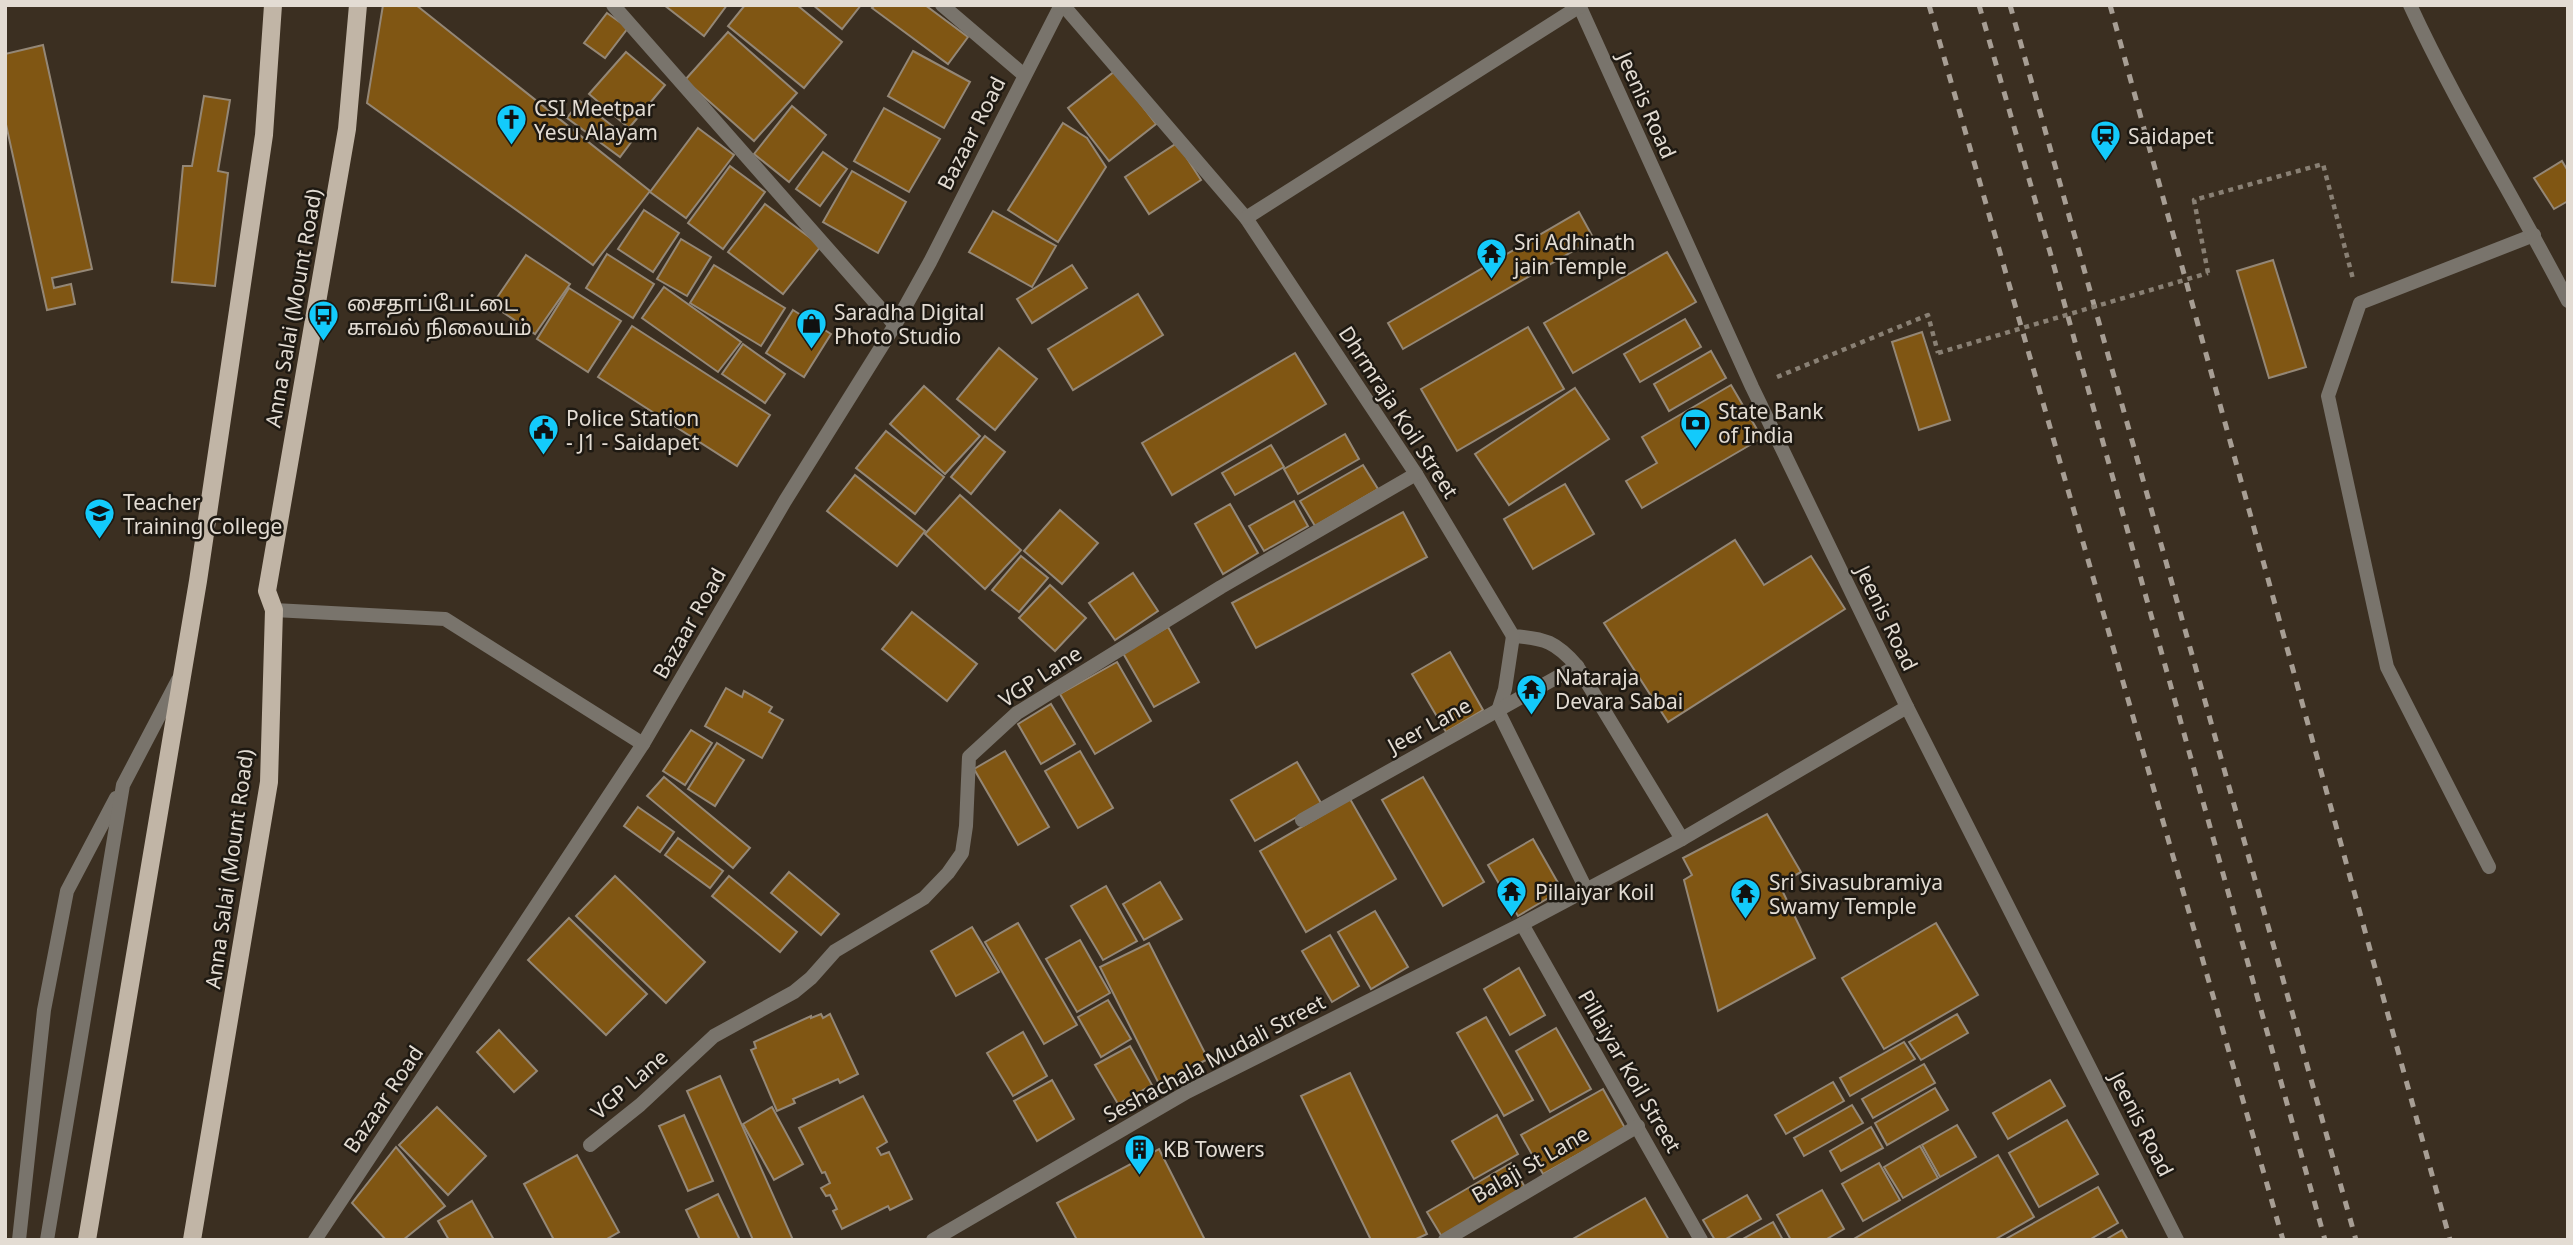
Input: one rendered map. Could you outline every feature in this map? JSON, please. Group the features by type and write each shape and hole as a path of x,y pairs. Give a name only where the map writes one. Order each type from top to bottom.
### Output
{"main road":[{"path":"87,1240 185,666 264,135 273,5"},
{"name":"Anna Salai (Mount Road)","path":"192,1240 269,782 274,610 267,591 347,129 358,5"}],"street":[{"path":"613,5 895,325"},
{"path":"942,5 1024,75"},
{"name":"Bazaar Road","path":"315,1240 643,744 785,501 895,325 1062,5"},
{"name":"Dhrmraja Koil Street","path":"1062,5 1246,218 1416,474 1513,636"},
{"path":"2410,5 2432,54 2534,235 2568,302"},
{"path":"1246,218 1579,6"},
{"name":"Jeenis Road","path":"1579,6 1752,387 1907,707 2177,1240"},
{"path":"2489,867 2387,667 2328,396 2360,303 2534,235"},
{"name":"VGP Lane","path":"590,1145 640,1105 714,1036 794,992 811,978 835,951 923,898 948,873 962,853 969,757 1017,713 1221,587 1416,474"},
{"path":"274,610 445,619 643,744"},
{"path":"1587,891 1498,710 1505,689 1513,636 1541,638 1564,652 1577,666 1682,839"},
{"path":"19,1240 44,1010 67,891 185,666"},
{"name":"Jeer Lane","path":"1302,820 1577,666"},
{"name":"Seshachala Mudali Street","path":"933,1240 1187,1091 1587,891 1682,839 1907,707"},
{"path":"47,1240 123,785"},
{"name":"Pillaiyar Koil Street","path":"1522,925 1701,1240"},
{"name":"Balaji St Lane","path":"1445,1240 1637,1126"}],"path":[{"path":"1752,387 1928,315 1938,353 2208,273 2194,200 2323,164 2360,303"}],"building":[{"name":"CSI Meetpar Yesu Alayam","path":"383,5 416,5 650,191 593,265 367,103"},
{"path":"664,5 727,5 704,36"},
{"path":"745,5 797,5 842,42 804,88 728,26"},
{"path":"813,5 861,5 842,29"},
{"path":"875,5 925,5 968,37 948,64 872,8"},
{"path":"607,13 628,28 605,58 584,43"},
{"path":"728,32 797,93 754,141 685,80"},
{"path":"43,45 92,269 52,278 54,288 71,284 75,304 47,310 5,120 5,54"},
{"path":"913,51 970,82 944,128 888,96"},
{"path":"626,52 665,85 629,128 589,94"},
{"path":"1115,71 1156,124 1109,161 1068,108"},
{"path":"204,96 230,100 218,171 228,173 215,286 172,282 183,166 192,166"},
{"path":"580,101 632,141 620,157 567,118"},
{"path":"792,106 826,135 789,182 754,154"},
{"path":"884,108 940,139 909,192 854,161"},
{"path":"1063,123 1087,138 1106,167 1058,242 1008,210"},
{"path":"698,128 734,155 686,218 650,192"},
{"path":"1177,143 1201,180 1149,214 1125,177"},
{"path":"823,152 847,169 820,206 796,189"},
{"path":"2562,161 2568,171 2568,201 2554,209 2534,178"},
{"path":"730,166 765,192 723,249 688,223"},
{"path":"852,171 906,202 878,253 823,222"},
{"path":"765,204 821,246 783,294 728,252"},
{"path":"644,210 679,233 653,272 618,249"},
{"path":"993,211 1056,246 1032,287 969,252"},
{"name":"Sri Adhinath jain Temple","path":"1579,212 1594,239 1403,349 1388,323"},
{"path":"681,239 711,257 687,296 657,279"},
{"path":"1667,252 1696,302 1573,373 1544,323"},
{"path":"607,254 654,284 633,318 586,288"},
{"path":"526,255 570,284 535,334 492,305"},
{"path":"2273,260 2306,367 2269,378 2237,271"},
{"path":"714,265 785,308 761,346 690,303"},
{"path":"1072,265 1087,288 1032,323 1017,299"},
{"path":"664,287 741,342 718,372 642,318"},
{"path":"569,288 621,321 588,372 537,339"},
{"path":"1138,294 1163,335 1073,390 1048,349"},
{"path":"793,310 831,334 804,377 766,353"},
{"path":"1685,319 1701,347 1640,382 1624,354"},
{"path":"632,326 770,415 737,466 598,377"},
{"path":"1528,327 1564,389 1457,451 1421,389"},
{"path":"1922,332 1950,420 1919,430 1892,342"},
{"path":"743,344 785,374 765,403 722,374"},
{"path":"999,348 1037,379 995,430 957,399"},
{"path":"1711,351 1726,378 1669,411 1654,384"},
{"path":"1295,353 1326,404 1172,495 1142,443"},
{"name":"State Bank of India","path":"1731,385 1762,438 1642,508 1626,481 1657,463 1642,437"},
{"path":"924,386 980,436 945,474 890,424"},
{"path":"1575,388 1609,439 1509,505 1475,454"},
{"path":"886,431 944,477 915,514 856,468"},
{"path":"1345,434 1359,459 1298,494 1284,469"},
{"path":"985,436 1005,452 971,494 951,477"},
{"path":"1271,445 1284,467 1235,495 1222,473"},
{"path":"1363,465 1378,489 1315,526 1300,501"},
{"path":"855,475 925,531 897,566 827,511"},
{"path":"1565,484 1594,534 1533,569 1504,519"},
{"path":"960,495 1021,550 985,589 925,534"},
{"path":"1294,501 1308,526 1264,551 1249,526"},
{"path":"1230,504 1258,553 1223,574 1195,524"},
{"path":"1060,510 1098,543 1062,584 1024,551"},
{"path":"1403,512 1427,557 1256,648 1232,603"},
{"path":"1735,540 1764,585 1811,556 1845,609 1668,722 1604,623"},
{"path":"1021,556 1048,578 1019,612 992,590"},
{"path":"1133,573 1158,611 1115,640 1089,603"},
{"path":"1050,585 1086,618 1055,651 1019,618"},
{"path":"912,612 977,664 947,701 882,649"},
{"path":"1168,627 1199,682 1154,707 1123,653"},
{"path":"1450,652 1483,710 1446,732 1412,674"},
{"path":"1117,662 1151,721 1095,754 1060,694"},
{"path":"726,688 742,697 744,691 772,707 769,712 783,720 762,758 705,726"},
{"path":"1051,704 1075,744 1041,764 1018,724"},
{"path":"691,730 712,743 685,785 663,771"},
{"path":"717,743 744,760 715,806 688,789"},
{"path":"1005,751 1049,827 1018,845 974,769"},
{"path":"1080,751 1113,808 1078,828 1045,771"},
{"path":"1297,762 1321,803 1255,841 1231,800"},
{"path":"664,777 750,848 733,868 647,796"},
{"path":"1423,777 1484,882 1443,906 1382,800"},
{"path":"1350,799 1396,879 1306,932 1260,851"},
{"path":"638,807 674,832 660,852 624,826"},
{"name":"Sri Sivasubramiya Swamy Temple","path":"1767,814 1801,872 1779,884 1815,958 1718,1011 1684,880 1692,875 1683,858"},
{"path":"678,838 723,871 710,888 665,855"},
{"path":"1533,839 1562,890 1518,916 1488,865"},
{"path":"789,872 839,914 821,935 771,893"},
{"path":"615,876 705,962 666,1003 576,916"},
{"path":"729,876 797,932 780,952 712,896"},
{"path":"1160,882 1182,919 1144,940 1123,904"},
{"path":"1106,886 1137,941 1103,960 1071,906"},
{"path":"1375,911 1408,967 1371,989 1338,932"},
{"path":"569,918 647,994 606,1035 528,960"},
{"path":"1018,923 1077,1025 1044,1044 985,942"},
{"path":"1936,923 1978,995 1884,1049 1842,978"},
{"path":"972,927 999,972 956,996 931,951"},
{"path":"1330,935 1359,986 1332,1002 1302,951"},
{"path":"1080,940 1110,993 1077,1012 1046,959"},
{"path":"1149,943 1208,1059 1159,1084 1100,967"},
{"path":"1519,968 1545,1015 1510,1035 1484,989"},
{"path":"1108,1000 1131,1039 1101,1057 1078,1017"},
{"path":"821,1014 823,1018 830,1014 858,1074 840,1083 838,1079 793,1099 795,1103 777,1111 751,1050 756,1048 754,1042"},
{"path":"1957,1014 1968,1033 1921,1060 1909,1042"},
{"path":"1486,1017 1533,1100 1504,1116 1457,1033"},
{"path":"1556,1028 1591,1089 1550,1112 1516,1051"},
{"path":"499,1030 537,1071 514,1092 477,1052"},
{"path":"1023,1032 1047,1076 1013,1096 987,1053"},
{"path":"1904,1042 1915,1059 1850,1096 1840,1078"},
{"path":"1130,1046 1152,1085 1118,1104 1095,1065"},
{"path":"1924,1064 1935,1083 1873,1118 1862,1099"},
{"path":"1350,1073 1427,1234 1414,1240 1371,1240 1301,1096"},
{"path":"720,1076 793,1240 753,1240 687,1091"},
{"path":"1052,1080 1074,1119 1037,1141 1014,1101"},
{"path":"2050,1080 2065,1106 2008,1139 1993,1113"},
{"path":"1833,1082 1844,1101 1786,1134 1775,1115"},
{"path":"1935,1088 1948,1110 1887,1145 1875,1123"},
{"path":"1603,1089 1625,1128 1543,1174 1521,1135"},
{"path":"863,1096 887,1142 877,1148 881,1155 889,1152 912,1199 890,1210 888,1206 842,1229 833,1211 837,1209 830,1195 826,1196 821,1188 830,1183 799,1128"},
{"path":"1852,1105 1863,1123 1804,1156 1794,1138"},
{"path":"437,1107 486,1156 448,1195 399,1145"},
{"path":"772,1107 803,1164 774,1180 743,1124"},
{"path":"684,1115 713,1181 688,1191 659,1126"},
{"path":"1497,1115 1518,1154 1474,1179 1452,1141"},
{"path":"2067,1120 2098,1174 2039,1207 2009,1153"},
{"path":"1957,1125 1976,1157 1940,1177 1922,1145"},
{"path":"1871,1127 1883,1148 1841,1171 1830,1151"},
{"path":"1920,1146 1938,1178 1903,1198 1884,1167"},
{"path":"396,1147 445,1206 403,1240 386,1240 352,1203"},
{"name":"KB Towers","path":"1159,1149 1205,1240 1077,1240 1057,1203"},
{"path":"577,1155 619,1232 605,1240 554,1240 524,1184"},
{"path":"1998,1155 2034,1217 1994,1240 1852,1240"},
{"path":"1511,1163 1526,1189 1442,1237 1427,1212"},
{"path":"1879,1163 1900,1200 1863,1221 1842,1184"},
{"path":"2098,1187 2118,1223 2089,1240 2004,1240"},
{"path":"1822,1190 1844,1229 1825,1240 1791,1240 1777,1215"},
{"path":"718,1194 740,1240 700,1240 686,1210"},
{"path":"1747,1195 1761,1219 1724,1240 1715,1240 1703,1220"},
{"path":"1645,1198 1669,1240 1571,1240"},
{"path":"472,1201 494,1240 449,1240 438,1221"},
{"path":"1773,1222 1783,1240 1741,1240"},
{"path":"2122,1230 2128,1240 2105,1240"}],"railway":[{"path":"1929,5 2283,1240"},
{"path":"1979,5 2325,1240"},
{"path":"2010,5 2356,1240"},
{"path":"2110,5 2450,1240"}],"place":[{"name":"CSI Meetpar Yesu Alayam","path":"511,147"},
{"name":"Saidapet","path":"2105,163"},
{"name":"Sri Adhinath jain Temple","path":"1491,281"},
{"name":"சைதாப்பேட்டை காவல் நிலையம்","path":"324,342"},
{"name":"Saradha Digital Photo Studio","path":"811,351"},
{"name":"State Bank of India","path":"1695,450"},
{"name":"Police Station - J1 - Saidapet","path":"543,457"},
{"name":"Teacher Training College","path":"100,541"},
{"name":"Nataraja Devara Sabai","path":"1532,716"},
{"name":"Pillaiyar Koil","path":"1512,919"},
{"name":"Sri Sivasubramiya Swamy Temple","path":"1746,921"},
{"name":"KB Towers","path":"1140,1176"}]}
